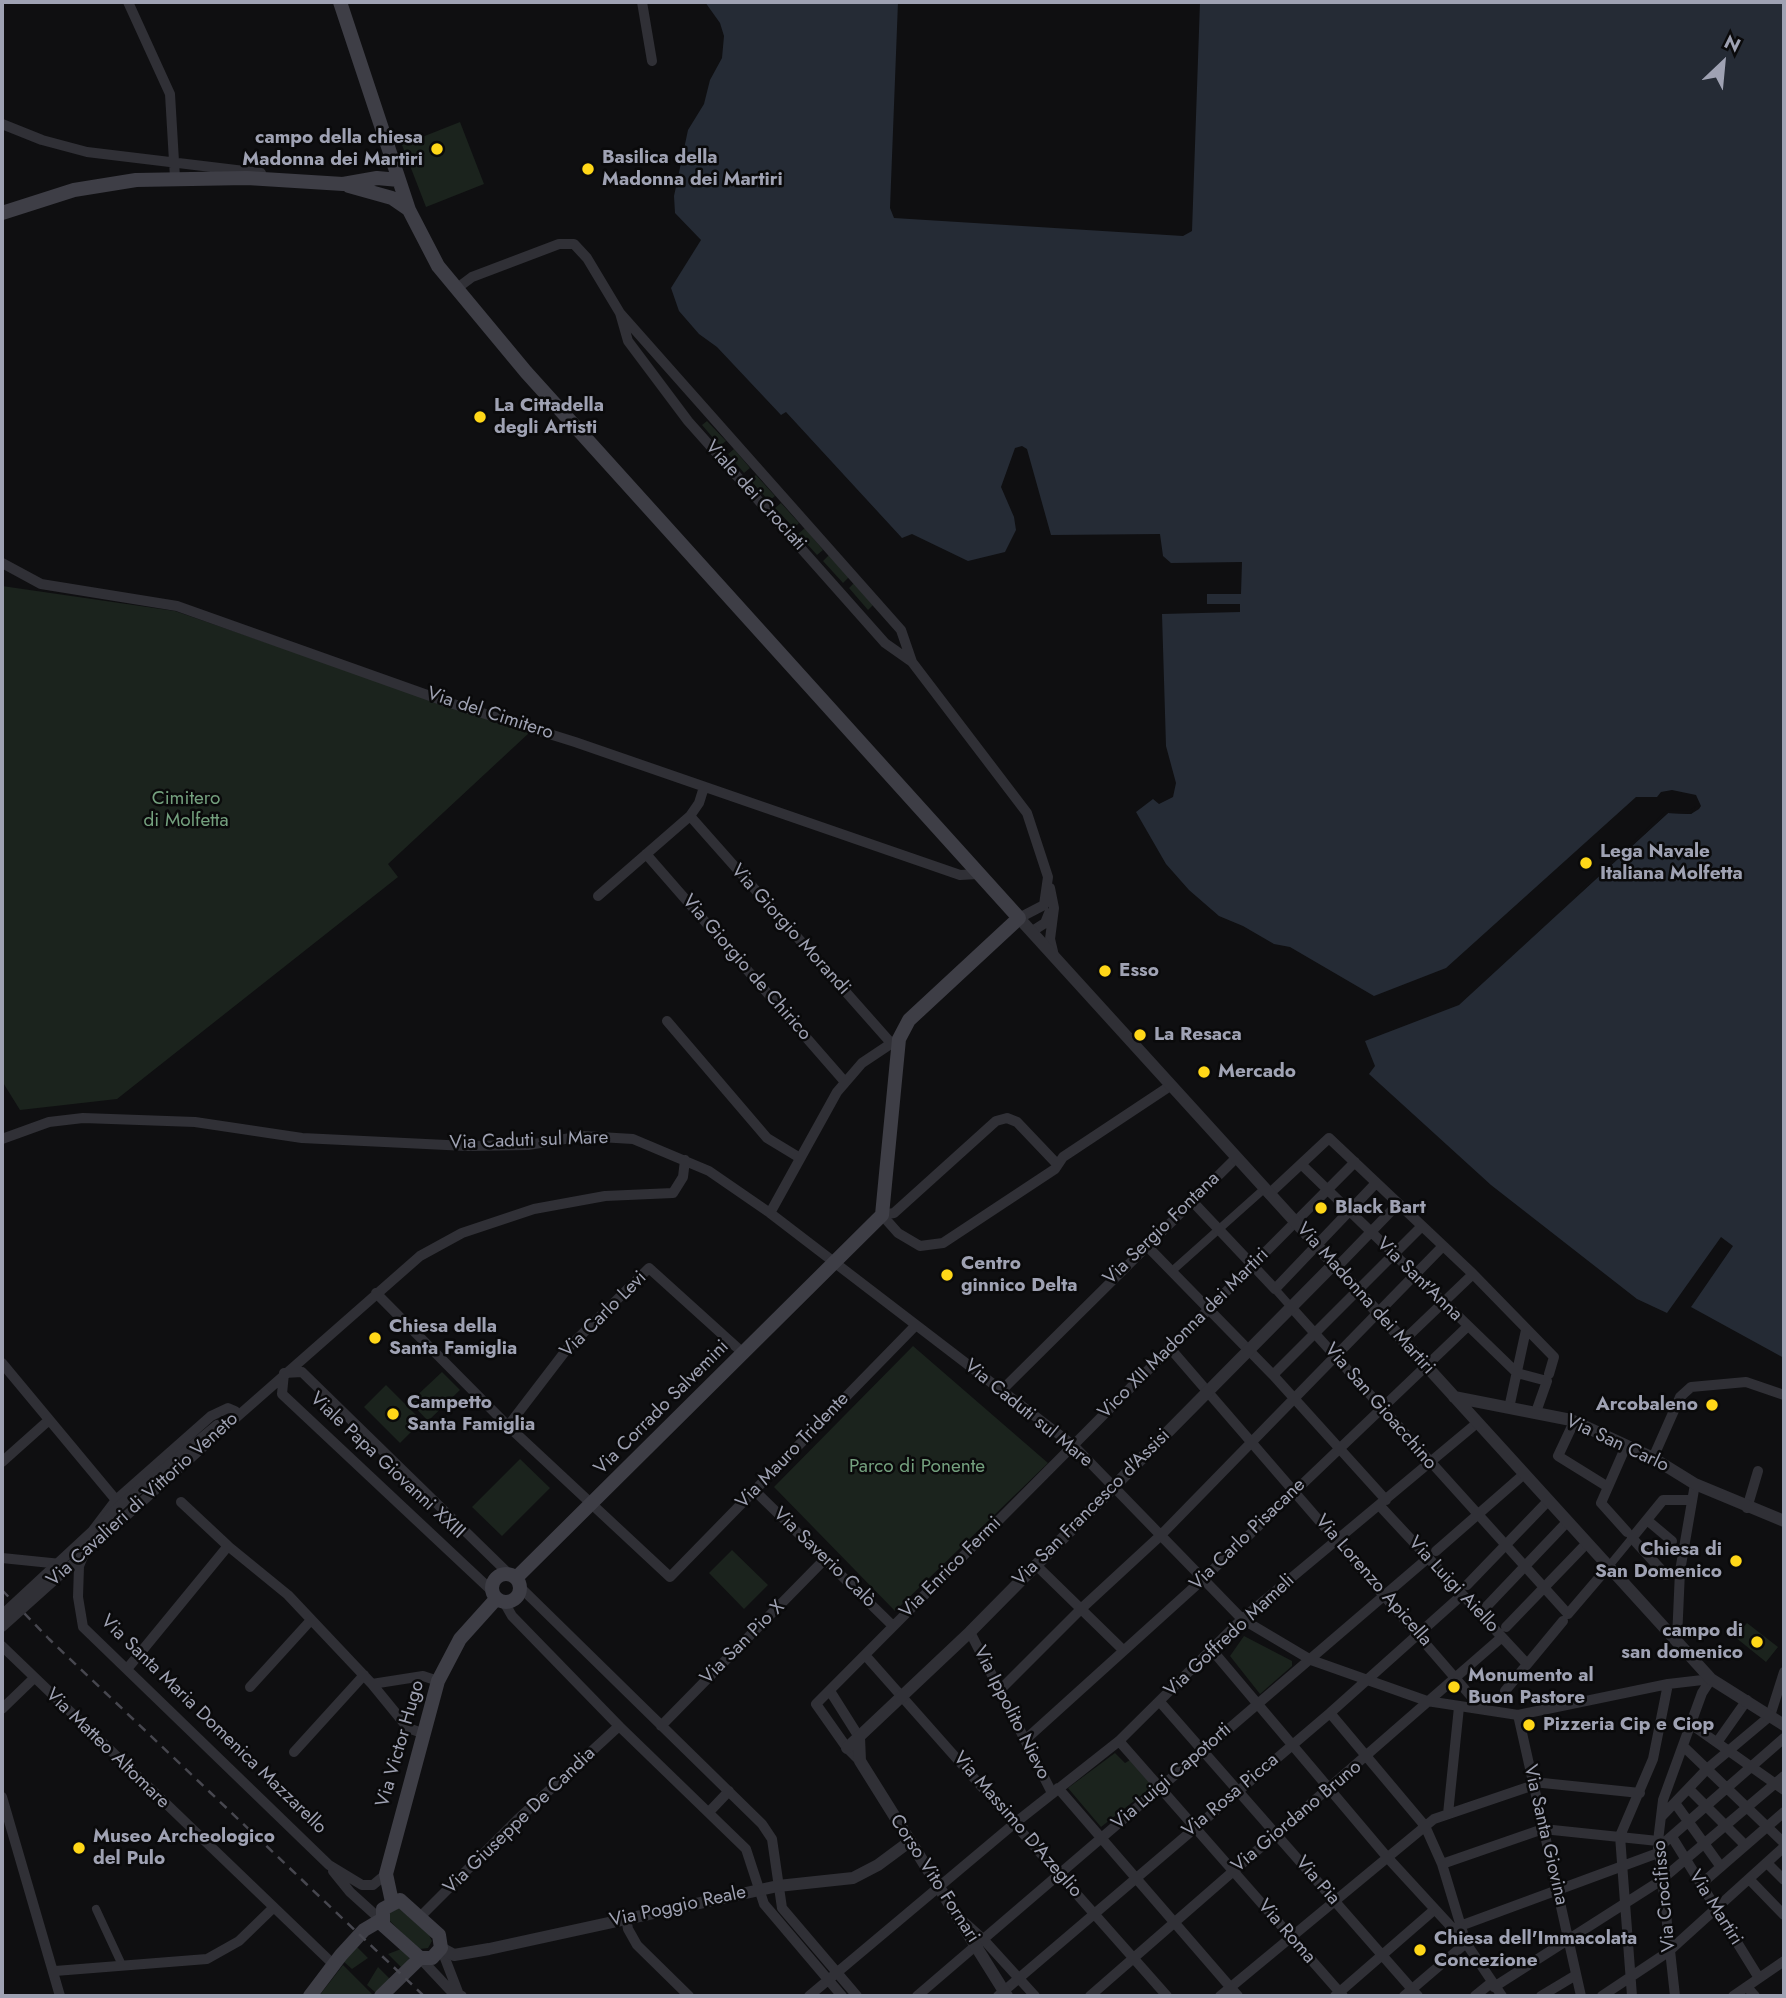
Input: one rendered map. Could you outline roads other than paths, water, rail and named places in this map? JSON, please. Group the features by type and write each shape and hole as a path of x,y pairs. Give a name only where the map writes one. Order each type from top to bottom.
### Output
{"main road":[{"path":"340,2 408,210 428,251 456,289 526,372 1019,918 909,1020 895,1041 882,1215"},
{"path":"368,185 382,170 390,153"},
{"path":"2,213 89,187 175,178 368,185 390,189 399,180"},
{"path":"368,185 408,210"},
{"name":"Via Corrado Salvemini","path":"515,1580 594,1505 882,1215"},
{"path":"496,1577 515,1580 515,1598 497,1597 496,1577"},
{"name":"Via Victor Hugo","path":"386,1874 438,1681 460,1639 497,1597"},
{"path":"386,1874 392,1902"},
{"path":"400,1900 421,1916 440,1942 432,1958 420,1958 396,1938 382,1920 383,1909 400,1900"},
{"path":"310,1996 333,1964 364,1930 382,1920"},
{"path":"381,1996 420,1958"}],"street":[{"path":"128,2 170,94 175,178"},
{"path":"642,2 652,61"},
{"path":"2,124 75,149 224,166 313,183"},
{"name":"Viale dei Crociati","path":"456,289 472,277 563,243 574,244 587,258 620,313 901,630 912,662 1027,813 1048,877 1053,904 1050,939 1054,957"},
{"name":"Viale dei Crociati","path":"620,313 628,341 688,421 884,643 912,662"},
{"name":"Via del Cimitero","path":"4,569 41,584 177,606 447,702 960,875 978,874"},
{"path":"598,896 690,816 699,803 704,787"},
{"name":"Via Giorgio Morandi","path":"690,816 895,1041"},
{"name":"Via Giorgio de Chirico","path":"646,854 845,1082"},
{"path":"1019,918 1044,905 1048,877"},
{"path":"1031,932 1045,923 1053,904"},
{"name":"Via Madonna dei Martiri","path":"1019,918 1711,1679 1784,1725"},
{"path":"667,1021 767,1138 800,1158"},
{"path":"770,1213 820,1121 845,1082 862,1063 895,1041"},
{"path":"882,1215 898,1233 920,1246 943,1243 1170,1086"},
{"name":"Via Caduti sul Mare","path":"2,1139 49,1122 83,1118 169,1120 291,1137 467,1146 528,1145 604,1135 633,1139 727,1181 1073,1446 1242,1619 1311,1660 1427,1701 1518,1715"},
{"path":"882,1215 894,1213 996,1121 1007,1118 1017,1122 1056,1163"},
{"path":"1172,1271 1329,1138 1473,1274 1555,1357 1536,1412"},
{"name":"Via Sergio Fontana","path":"1001,1391 1145,1244 1236,1158"},
{"name":"Via Cavalieri di Vittorio Veneto","path":"2,1615 126,1500 284,1374 420,1256 462,1233 534,1209 605,1196 673,1193 683,1177 685,1160"},
{"name":"Vico XII Madonna dei Martiri","path":"1073,1446 1355,1163"},
{"name":"Via Sant'Anna","path":"1301,1164 1517,1373 1548,1378"},
{"path":"1275,1289 1376,1183"},
{"name":"Via San Gioacchino","path":"1192,1201 1544,1587 1566,1618"},
{"path":"1335,1266 1398,1204"},
{"path":"1273,1375 1422,1226"},
{"name":"Via Luigi Aiello","path":"1145,1244 1339,1446 1382,1502 1504,1632 1527,1664"},
{"path":"1000,1690 1082,1608 1160,1536 1442,1247"},
{"name":"Via San Francesco d'Assisi","path":"847,1748 970,1632 1291,1307 1335,1266"},
{"name":"Via Carlo Levi","path":"508,1426 567,1349 649,1268 743,1353"},
{"path":"1403,1341 1473,1274"},
{"path":"376,1293 508,1426 594,1505"},
{"name":"Via Mauro Tridente","path":"594,1505 670,1577 916,1325"},
{"name":"Via Carlo Pisacane","path":"1025,1740 1122,1649 1202,1580 1339,1446 1468,1326"},
{"path":"1509,1408 1526,1330"},
{"name":"Via Lorenzo Apicella","path":"1169,1347 1482,1709"},
{"path":"2,1363 116,1500"},
{"name":"Viale Papa Giovanni XXIII","path":"842,1996 764,1904 746,1849 619,1726 512,1616 497,1597 282,1394 284,1374 302,1372 770,1833 784,1911 857,1996"},
{"name":"Via Cavalieri di Vittorio Veneto","path":"2,1627 235,1411 284,1374"},
{"path":"1653,1458 1680,1396 1691,1387 1746,1382 1784,1395"},
{"name":"Via San Carlo","path":"1454,1397 1574,1422 1653,1458 1695,1484 1747,1508 1784,1521"},
{"path":"2,1558 79,1566 94,1529 116,1500 211,1416 228,1408 235,1411"},
{"path":"2,1462 49,1420"},
{"path":"1574,1422 1558,1456 1608,1487"},
{"name":"Via Goffredo Mameli","path":"809,1996 939,1886 1119,1741 1242,1619 1477,1423"},
{"name":"Via Enrico Fermi","path":"816,1704 1073,1446"},
{"path":"1626,1446 1601,1503 1666,1575"},
{"path":"1747,1508 1758,1471"},
{"name":"Via Luigi Capotorti","path":"917,1996 1523,1475"},
{"path":"1676,1639 1680,1572 1695,1484"},
{"name":"Via Saverio Calò","path":"754,1490 893,1626"},
{"path":"1505,1690 1609,1566 1630,1535 1663,1500 1692,1500"},
{"name":"Via Rosa Picca","path":"1003,1995 1095,1912 1368,1680 1465,1590 1548,1501"},
{"path":"181,1502 228,1546 288,1595 364,1675 408,1728 422,1733"},
{"path":"1647,1520 1672,1542"},
{"path":"1487,1606 1567,1522"},
{"name":"Via Giordano Bruno","path":"1090,1996 1367,1757 1504,1632 1587,1543"},
{"path":"127,1670 228,1546"},
{"name":"Via San Pio X","path":"661,1726 825,1559"},
{"path":"1036,1564 1122,1649"},
{"name":"Via Santa Maria Domenica Mazzarello","path":"79,1566 78,1597 83,1628 329,1865 344,1886 382,1920"},
{"path":"250,1687 311,1620"},
{"name":"Via Ippolito Nievo","path":"970,1632 1025,1740 1055,1791 1136,1877 1238,1996"},
{"name":"Via Matteo Altomare","path":"2,1647 333,1964"},
{"path":"1212,1650 1387,1857 1465,1943 1502,1996"},
{"name":"Via Massimo D'Azeglio","path":"865,1655 1167,1996"},
{"path":"1661,1816 1708,1768 1732,1751 1770,1716 1784,1672"},
{"path":"294,1752 364,1675"},
{"path":"372,1684 423,1676 438,1681"},
{"name":"Via Matteo Altomare","path":"2,1709 33,1679"},
{"path":"1518,1715 1668,1684 1711,1679"},
{"name":"Via Crocifisso","path":"1675,1996 1660,1881 1658,1847 1661,1816 1663,1800 1711,1679"},
{"path":"1632,1996 1620,1836 1653,1759 1668,1684"},
{"name":"Corso Vito Fornari","path":"830,1691 859,1737 860,1762"},
{"path":"1718,1741 1746,1700"},
{"name":"Via Pia","path":"1160,1702 1383,1955 1411,1994"},
{"name":"Corso Vito Fornari","path":"816,1704 860,1762 958,1917 981,1943 1003,1995"},
{"path":"1448,1814 1459,1707"},
{"path":"1331,1713 1425,1826 1442,1864 1465,1943"},
{"name":"Via Santa Giovina","path":"1518,1715 1581,1996"},
{"path":"1475,1996 1626,1906 1686,1861 1725,1825 1782,1783 1692,1724"},
{"name":"Via Giuseppe De Candia","path":"421,1916 517,1820 619,1726"},
{"path":"1460,1926 1622,1865 1658,1847 1689,1824 1784,1738"},
{"name":"Via Roma","path":"1119,1741 1196,1825 1339,1995"},
{"path":"1602,1996 1668,1952 1784,1845 1683,1746"},
{"path":"1220,1996 1425,1826 1448,1814 1533,1784 1640,1793"},
{"path":"1689,1789 1745,1845"},
{"path":"709,1812 729,1791"},
{"path":"2,1797 55,1971 60,1996"},
{"path":"1675,1803 1721,1867"},
{"path":"1700,1885 1784,1812"},
{"path":"1442,1864 1543,1829 1620,1836 1658,1847"},
{"name":"Via Martiri","path":"1672,1837 1759,1978"},
{"name":"Via Poggio Reale","path":"440,1942 463,1952 778,1886 853,1878 878,1865 909,1842"},
{"path":"1767,1863 1784,1880"},
{"name":"Via Santa Maria Domenica Mazzarello","path":"329,1865 362,1885 373,1885 386,1874"},
{"path":"1749,1880 1784,1915"},
{"path":"55,1971 207,1959 239,1941 273,1908"},
{"path":"96,1909 122,1965"},
{"path":"1339,1995 1434,1910"},
{"path":"626,1918 628,1929 637,1945 689,1996"},
{"path":"440,1942 460,1994"},
{"path":"981,1943 1035,1996"},
{"path":"1411,1994 1465,1943"},
{"path":"420,1958 450,1990 460,1994"},
{"path":"1733,1996 1784,1961"},
{"path":"1541,1996 1576,1975"},
{"path":"1747,1987 1755,1996"}],"railway":[{"path":"2,1590 49,1639 424,1996"}],"place":[{"name":"campo della chiesa Madonna dei Martiri","path":"437,149"},
{"name":"Basilica della Madonna dei Martiri","path":"588,169"},
{"name":"La Cittadella degli Artisti","path":"480,417"},
{"name":"Lega Navale Italiana Molfetta","path":"1586,863"},
{"name":"Esso","path":"1105,971"},
{"name":"La Resaca","path":"1140,1035"},
{"name":"Mercado","path":"1204,1072"},
{"name":"Black Bart","path":"1321,1208"},
{"name":"Centro ginnico Delta","path":"947,1275"},
{"name":"Chiesa della Santa Famiglia","path":"375,1338"},
{"name":"Arcobaleno","path":"1712,1405"},
{"name":"Campetto Santa Famiglia","path":"393,1414"},
{"name":"Chiesa di San Domenico","path":"1736,1561"},
{"name":"campo di san domenico","path":"1757,1642"},
{"name":"Monumento al Buon Pastore","path":"1454,1687"},
{"name":"Pizzeria Cip e Ciop","path":"1529,1725"},
{"name":"Museo Archeologico del Pulo","path":"79,1848"},
{"name":"Chiesa dell'Immacolata Concezione","path":"1420,1950"}],"park label":[{"name":"Cimitero di Molfetta","path":"186,810"},
{"name":"Parco di Ponente","path":"917,1467"}]}
